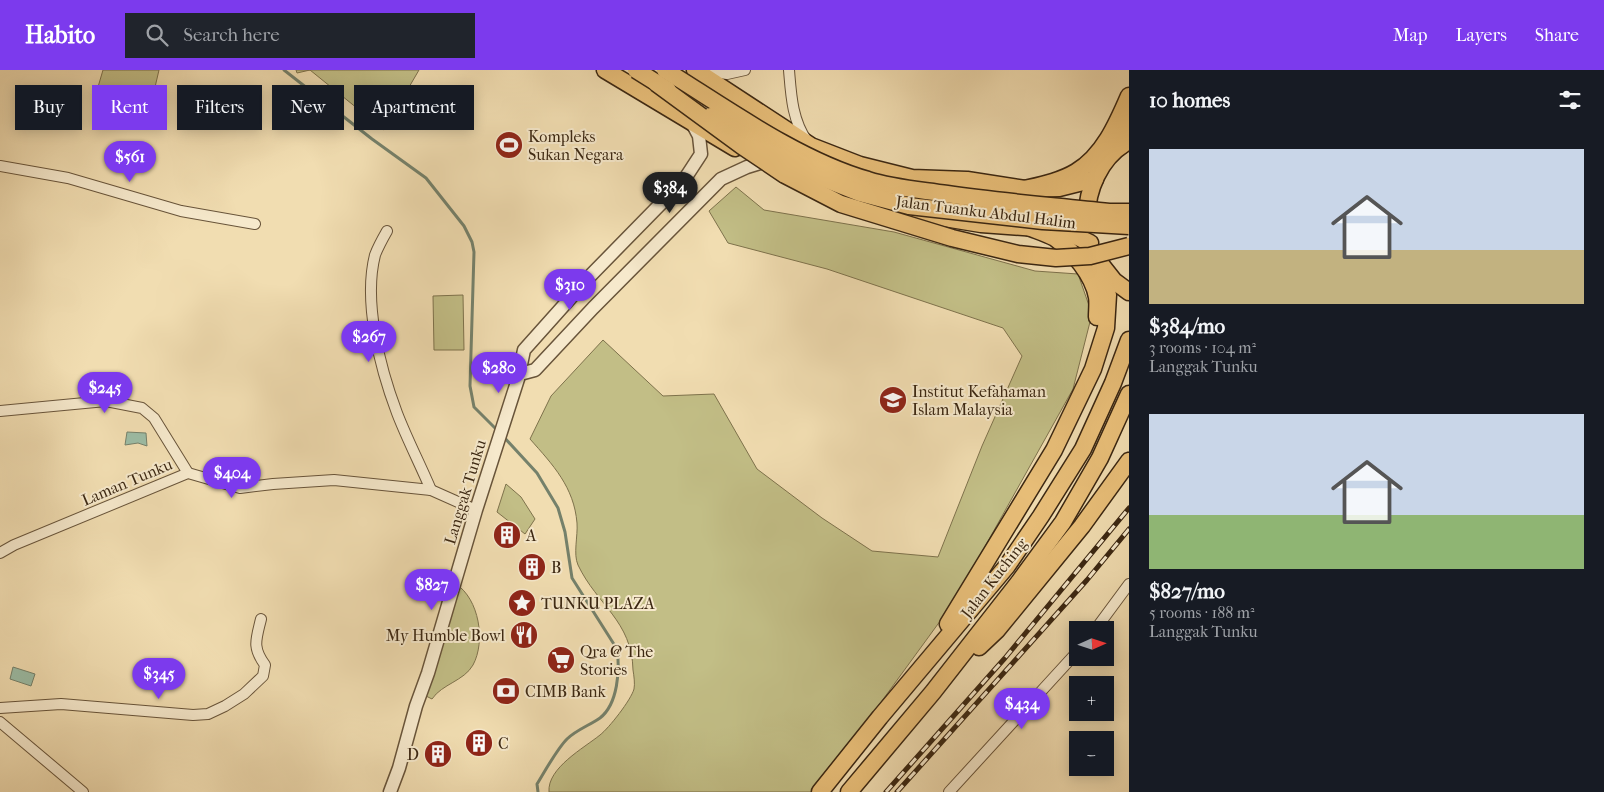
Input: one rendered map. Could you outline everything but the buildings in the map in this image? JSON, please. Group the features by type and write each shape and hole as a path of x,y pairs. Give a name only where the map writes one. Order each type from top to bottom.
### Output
{"main road":[{"name":"Jalan Tuanku Abdul Halim","path":"605,70 760,163 864,201 920,215 981,224 1064,230 1090,242"},
{"name":"Jalan Tuanku Abdul Halim","path":"636,70 660,76 825,164 868,180 916,190 984,199 1109,212 1129,212"},
{"name":"Jalan Tuanku Abdul Halim","path":"696,70 811,146 860,165 912,178 967,180 1025,189 1059,188 1094,179"},
{"name":"Jalan Tuanku Abdul Halim","path":"660,76 766,149 810,173 860,192 909,206 1043,221 1129,226"},
{"path":"660,76 742,146 785,175 841,204 952,238 1018,254 1056,258 1090,256 1129,246"},
{"path":"1025,189 1057,180 1077,171 1096,154 1112,132 1129,96"},
{"path":"918,672 1054,450 1093,369 1106,328 1108,296 1098,261 1090,242 1087,224 1088,195 1094,179 1101,168 1125,143 1129,120"},
{"path":"1025,189 1042,193 1048,198 1053,208 1053,215 1048,222 1042,225 1026,226"},
{"path":"1026,226 1053,237 1061,243 1076,258 1089,277 1097,297 1093,369"},
{"path":"1098,261 1110,277 1127,291"},
{"name":"Jalan Kuching","path":"820,792 1007,566 1083,449 1114,383 1129,340"},
{"name":"Jalan Kuching","path":"933,692 1063,522 1100,458 1129,394"},
{"path":"849,792 933,692 997,630 1082,526 1129,461"}],"street":[{"path":"696,70 727,74 745,70"},
{"path":"788,70 794,111 799,126 811,146"},
{"name":"Langgak Tunku","path":"390,792 428,673 476,510 520,374 524,350 591,276 684,180 701,154 699,136 692,123"},
{"path":"520,374 535,370 593,308 721,179 760,163"},
{"path":"0,166 68,178 181,211 255,224"},
{"path":"387,231 376,253 371,277 376,332 397,413 431,490"},
{"path":"0,411 106,401 142,408 154,418 188,473"},
{"name":"Laman Tunku","path":"0,553 188,473 240,488 334,480 431,490 476,510"},
{"path":"1102,621 1129,584"},
{"path":"0,708 61,704 193,715 208,714 244,694 263,676 265,665 256,650 255,641 261,619"},
{"path":"949,792 1069,661"},
{"path":"0,722 84,792"}],"shaded area":[{"path":"103,70 159,70 156,85 99,85"},
{"path":"296,70 310,70 297,73"},
{"path":"310,70 419,70 410,85 354,85 354,106 344,98 344,85 328,85"},
{"path":"736,187 764,210 894,232 1035,271 1078,274 1092,314 1073,389 954,602 841,757 812,792 549,792 550,783 560,767 609,726 629,700 634,687 631,653 627,639 578,565 576,556 577,523 572,498 561,477 530,439 551,396 603,340 663,396 714,394 757,469 822,518 872,551 938,557 982,446 1022,356 1003,328 827,269 728,243 709,211"},
{"path":"463,295 464,350 434,350 433,296"},
{"path":"127,432 146,433 147,446 138,443 125,445"},
{"path":"506,484 521,497 535,519 525,534 497,512"},
{"path":"456,584 464,591 475,610 479,633 477,655 473,665 464,675 441,690 432,699 426,696"},
{"path":"13,667 35,674 31,686 10,679"}],"waterway":[{"path":"284,70 372,139 426,178 464,226 472,242 474,252 470,386 474,407 498,431"},
{"path":"502,435 537,473 558,508 565,532 572,578 617,649 618,657 618,676 611,704 600,718 575,733 563,743 537,784 538,792"}],"railway":[{"path":"886,792 1005,658 1129,508"},
{"path":"897,792 1087,580 1129,529"}],"place":[{"name":"Kompleks Sukan Negara","path":"509,145"},
{"name":"Institut Kefahaman Islam Malaysia","path":"893,400"},
{"name":"A","path":"507,535"},
{"name":"B","path":"532,567"},
{"name":"TUNKU PLAZA","path":"522,603"},
{"name":"My Humble Bowl","path":"524,635"},
{"name":"Qra @ The Stories","path":"561,660"},
{"name":"CIMB Bank","path":"506,691"},
{"name":"C","path":"479,743"},
{"name":"D","path":"438,754"}]}
